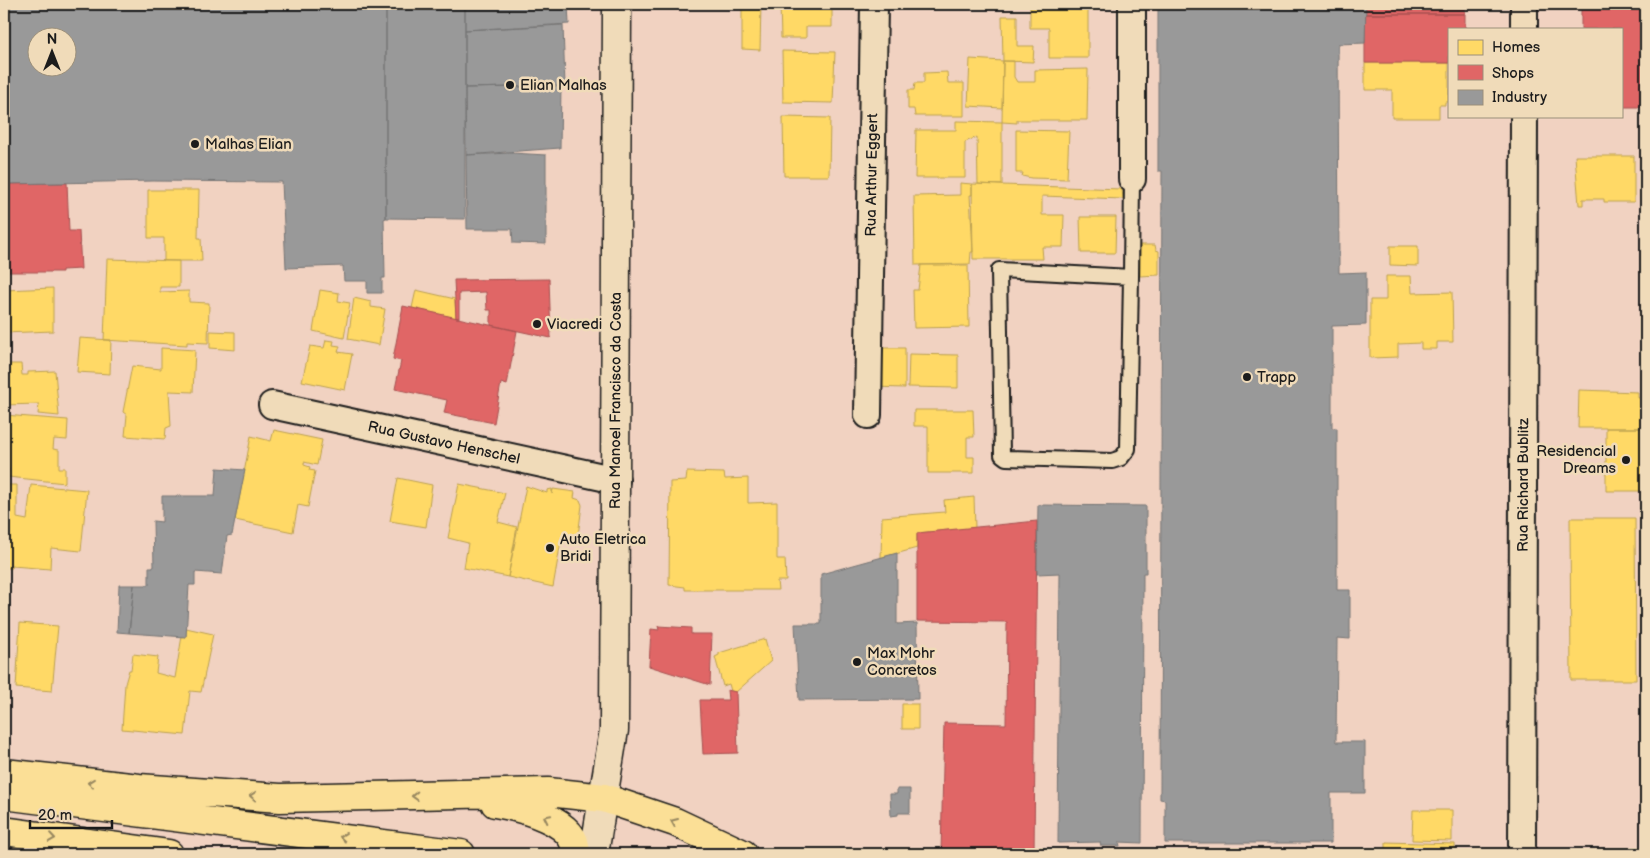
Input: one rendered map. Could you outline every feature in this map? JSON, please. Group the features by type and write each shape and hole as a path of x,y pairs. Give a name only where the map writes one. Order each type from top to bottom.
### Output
{"highway":[{"path":"4,773 139,788 280,798 548,792 604,798 675,822 743,854"},
{"path":"4,795 460,854"},
{"path":"450,795 506,804 545,816 564,827 575,849 575,854"},
{"path":"4,831 169,854"}],"main road":[{"name":"Rua Manoel Francisco da Costa","path":"594,854 614,730 617,4"}],"street":[{"name":"Rua Arthur Eggert","path":"868,415 874,4"},
{"path":"1132,4 1132,179"},
{"path":"1524,4 1524,28"},
{"name":"Rua Richard Bublitz","path":"1522,854 1524,118"},
{"name":"Rua Gustavo Henschel","path":"272,405 616,480"}],"lane":[{"path":"1131,277 999,270 1001,450 1006,458 1112,461 1121,458 1128,449 1131,277 1132,179"}],"building: Homes":[{"path":"742,4 761,4 760,50 742,49"},
{"path":"780,4 832,4 832,27 806,27 806,38 781,38"},
{"path":"1030,4 1088,4 1088,58 1049,58 1049,28 1030,28"},
{"path":"1002,16 1017,16 1017,46 1034,46 1033,62 1003,61"},
{"path":"782,51 835,52 833,103 783,102"},
{"path":"970,59 1003,61 1002,108 968,106"},
{"path":"1003,61 1014,61 1014,77 1017,82 1035,82 1035,70 1088,69 1087,120 1017,120 1017,123 1002,122"},
{"path":"1365,63 1448,63 1448,102 1445,102 1445,105 1439,105 1439,118 1392,118 1392,90 1365,90"},
{"path":"947,72 948,83 964,83 964,116 915,116 914,109 908,109 908,90 914,90 915,83 924,83 924,73"},
{"path":"783,117 830,118 829,176 784,176"},
{"path":"956,121 1002,122 1002,185 978,184 977,137 965,142 965,178 915,178 916,130 956,130"},
{"path":"1016,130 1069,131 1067,179 1031,178 1022,176 1023,173 1016,173"},
{"path":"1575,156 1634,156 1634,202 1604,202 1604,199 1583,199 1583,205 1579,205"},
{"path":"960,183 972,184 972,195 970,195 973,252 971,252 970,264 915,265 914,196 960,195"},
{"path":"972,184 1122,189 1123,199 1042,196 1042,215 1064,215 1063,247 1042,247 1043,259 973,259"},
{"path":"148,190 199,190 198,238 201,238 202,261 164,261 164,238 148,238"},
{"path":"1080,217 1116,217 1115,253 1081,253"},
{"path":"1140,245 1155,245 1156,250 1159,251 1159,275 1140,276"},
{"path":"1390,246 1418,246 1418,266 1390,265"},
{"path":"107,259 179,261 179,287 160,287 160,292 189,291 189,302 209,303 208,343 187,342 187,345 104,340"},
{"path":"921,265 968,265 969,327 914,328 913,290 918,290"},
{"path":"1386,276 1411,276 1412,293 1452,292 1453,342 1437,342 1437,349 1421,349 1421,343 1398,344 1398,357 1370,358 1370,300 1386,300"},
{"path":"53,288 53,331 4,333 4,290"},
{"path":"320,290 339,293 338,301 350,303 344,338 313,331"},
{"path":"416,290 455,299 456,318 412,308"},
{"path":"354,298 371,302 371,307 385,309 379,345 348,339"},
{"path":"210,331 235,332 235,350 210,348"},
{"path":"80,338 111,340 110,374 77,372"},
{"path":"326,340 334,341 333,345 340,346 338,352 352,354 345,390 302,381 310,346 324,348"},
{"path":"161,348 195,350 193,392 169,391 171,426 166,428 165,439 125,436 127,415 123,412 132,366 161,369"},
{"path":"872,348 905,348 905,388 872,387"},
{"path":"909,354 958,355 958,388 908,387"},
{"path":"4,364 21,364 22,375 28,375 28,372 55,371 59,416 38,414 39,404 4,405"},
{"path":"1643,366 1646,367 1646,428 1578,428 1579,390 1638,392 1638,398 1642,397"},
{"path":"914,410 973,410 974,437 967,437 967,457 974,457 974,473 928,473 928,426 914,426"},
{"path":"4,415 68,420 67,440 54,439 53,449 59,450 59,468 65,468 65,483 8,477 9,469 4,469"},
{"name":"Residencial Dreams","path":"1606,428 1646,428 1646,491 1606,491"},
{"path":"274,430 322,440 317,465 304,462 304,465 310,467 309,470 315,471 308,507 298,505 293,532 235,520 251,436 271,441"},
{"path":"687,472 724,473 725,479 748,478 748,503 777,502 777,559 785,559 786,581 777,581 778,590 685,590 685,587 669,585 670,482 686,481"},
{"path":"398,478 432,485 426,527 390,521"},
{"path":"459,484 505,493 498,522 517,527 508,577 464,568 468,543 448,538"},
{"path":"4,485 17,485 17,518 27,520 31,485 87,490 81,551 51,548 50,569 12,566 12,568 4,568"},
{"path":"526,486 547,493 547,490 552,489 552,494 553,489 575,492 574,498 580,500 582,505 577,544 561,541 553,587 508,577"},
{"path":"974,497 975,528 917,533 917,548 881,558 882,517 945,512 944,500"},
{"path":"1570,518 1635,518 1636,680 1571,680"},
{"path":"20,623 58,626 52,691 16,688"},
{"path":"186,628 213,634 201,692 190,691 185,735 122,729 125,684 129,670 131,670 133,654 158,657 156,673 175,678 182,636 186,637"},
{"path":"765,639 771,661 736,692 731,691 729,684 723,686 715,657 719,653"},
{"path":"902,704 918,704 918,729 902,729"},
{"path":"1413,810 1452,810 1452,841 1412,840"},
{"path":"1386,842 1455,844 1455,854 1386,854"}],"building: Shops":[{"path":"1366,4 1465,4 1465,14 1365,14"},
{"path":"1581,8 1646,8 1646,107 1622,107 1622,28 1581,28"},
{"path":"1365,14 1465,14 1465,28 1448,28 1448,63 1365,63"},
{"path":"67,183 69,231 79,231 81,269 62,270 62,272 4,272 4,184"},
{"path":"549,279 551,338 491,325 491,310 487,310 486,292 459,293 459,318 456,318 454,280"},
{"path":"403,306 517,331 507,385 501,383 494,423 444,413 447,400 395,389 401,361 393,359"},
{"path":"1037,521 1034,854 941,854 944,723 1006,724 1007,622 917,621 917,533"},
{"path":"658,626 691,628 691,634 712,634 710,685 649,666 651,629 659,630"},
{"path":"727,690 736,692 738,753 703,754 700,700 728,700"}],"building: Industry":[{"name":"Malhas Elian","path":"4,4 386,4 386,218 384,219 385,278 382,278 382,293 367,293 367,281 344,281 343,266 286,268 282,182 152,181 4,184"},
{"path":"386,4 465,4 465,219 386,218"},
{"path":"465,4 568,4 569,24 465,30"},
{"name":"Trapp","path":"1158,4 1366,4 1365,43 1338,44 1339,273 1366,272 1366,325 1332,326 1332,428 1337,428 1337,590 1350,590 1350,639 1337,638 1336,742 1365,742 1365,793 1331,793 1331,843 1165,843 1165,800 1160,799 1162,171 1158,171"},
{"path":"563,25 565,86 465,88 465,30"},
{"path":"561,86 560,148 466,155 465,88"},
{"path":"511,153 546,155 546,244 513,243 512,229 467,229 466,155"},
{"path":"217,468 245,470 232,535 227,536 222,574 195,572 195,585 189,585 186,637 129,633 134,585 149,585 149,567 154,567 153,521 162,522 162,496 215,496"},
{"path":"1038,505 1146,506 1146,573 1143,573 1142,843 1119,842 1120,846 1101,846 1100,842 1058,843 1060,573 1037,574"},
{"name":"Max Mohr Concretos","path":"897,553 897,624 917,623 918,699 799,700 795,624 821,624 821,574"},
{"path":"119,585 134,585 129,633 117,632"},
{"path":"897,789 910,789 910,813 898,813 898,815 891,816 890,794 897,794"}],"place":[{"name":"Elian Malhas","path":"510,85"},
{"name":"Malhas Elian","path":"195,144"},
{"name":"Viacredi","path":"537,324"},
{"name":"Trapp","path":"1247,377"},
{"name":"Residencial Dreams","path":"1626,460"},
{"name":"Auto Eletrica Bridi","path":"550,548"},
{"name":"Max Mohr Concretos","path":"857,662"}]}
